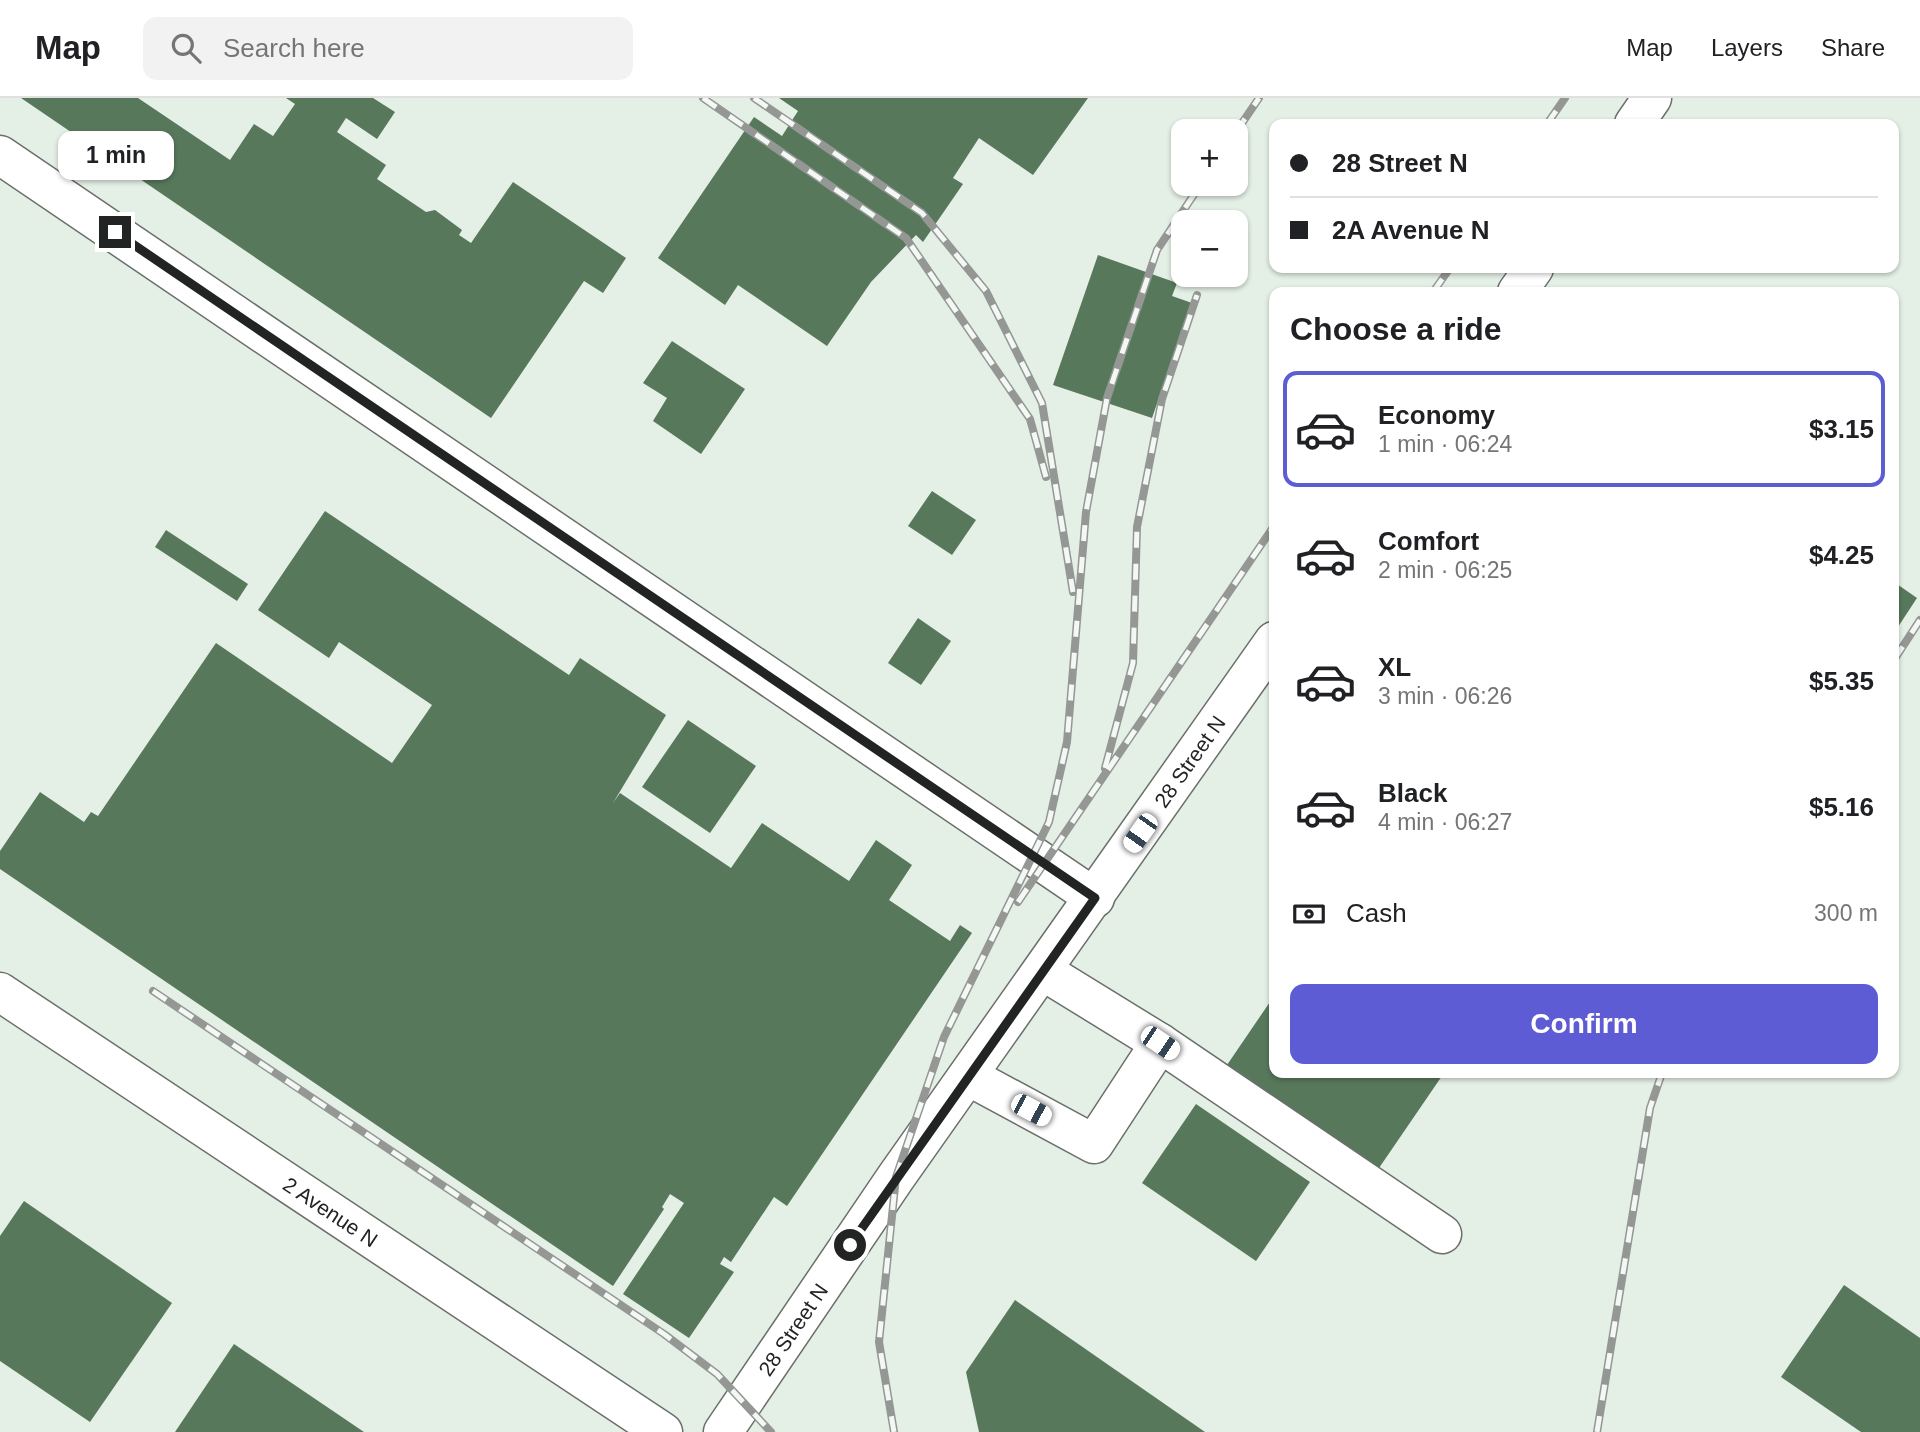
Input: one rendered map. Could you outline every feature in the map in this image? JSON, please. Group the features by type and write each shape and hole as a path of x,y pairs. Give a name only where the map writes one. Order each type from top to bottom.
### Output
{"street":[{"path":"1637,119 1652,98"},
{"path":"0,155 1095,898"},
{"name":"28 Street N","path":"723,1432 968,1076 1269,648"},
{"path":"1043,971 1160,1043 1442,1234"},
{"name":"2 Avenue N","path":"0,992 663,1432"},
{"path":"968,1076 1094,1144 1160,1043"}],"shaded area":[{"path":"0,98 1920,98 1920,1432 0,1432"}],"building":[{"path":"21,98 138,98 230,160 254,124 273,136 295,104 286,98 373,98 395,112 377,139 346,118 337,132 386,165 377,179 426,212 435,210 462,230 459,235 471,243 513,182 626,258 603,293 584,281 491,418"},
{"path":"779,98 1088,98 1033,175 979,138 953,178 963,184 923,242 916,235 871,282 827,346 738,285 725,305 658,258 754,117 782,136 798,111"},
{"path":"1098,255 1171,281 1171,287 1175,287 1172,296 1192,303 1152,418 1053,385"},
{"path":"672,341 745,389 701,454 653,421 667,398 643,383"},
{"path":"932,491 976,520 952,555 908,526"},
{"path":"325,511 569,675 580,658 666,715 613,803 620,793 731,868 762,823 849,881 876,840 912,865 889,900 950,941 960,925 972,933 787,1206 774,1197 731,1262 724,1257 720,1264 734,1272 689,1338 623,1294 684,1203 670,1194 662,1207 664,1209 613,1286 0,869 0,851 40,792 84,822 91,812 98,816 216,643 392,763 432,705 339,642 329,658 258,610"},
{"path":"166,530 248,584 237,601 155,547"},
{"path":"1899,585 1917,598 1899,625"},
{"path":"918,618 951,641 921,685 888,663"},
{"path":"688,720 756,766 710,833 642,787"},
{"path":"1269,1003 1269,1078 1441,1078 1379,1168 1227,1065"},
{"path":"1196,1104 1310,1182 1256,1261 1142,1183"},
{"path":"24,1201 172,1303 90,1422 0,1361 0,1236"},
{"path":"1844,1285 1920,1338 1920,1432 1861,1432 1781,1377"},
{"path":"1015,1300 1205,1432 979,1432 966,1372"},
{"path":"234,1344 364,1432 175,1432"}],"railway":[{"path":"703,98 906,238 1030,419 1046,477"},
{"path":"754,98 922,213 986,291 1042,403 1073,592"},
{"path":"1245,119 1259,98"},
{"path":"1550,119 1565,98"},
{"path":"894,1432 879,1342 896,1177 944,1037 1049,822 1067,742 1086,512 1107,398 1157,250 1193,196"},
{"path":"1437,287 1446,273"},
{"path":"1105,768 1133,663 1137,527 1162,399 1197,295"},
{"path":"1018,902 1269,533"},
{"path":"1899,652 1920,620"},
{"path":"153,991 664,1334 717,1374 771,1432"},
{"path":"1597,1432 1650,1108 1660,1078"}],"route":[{"path":"115,232 1095,898 850,1245"}]}
